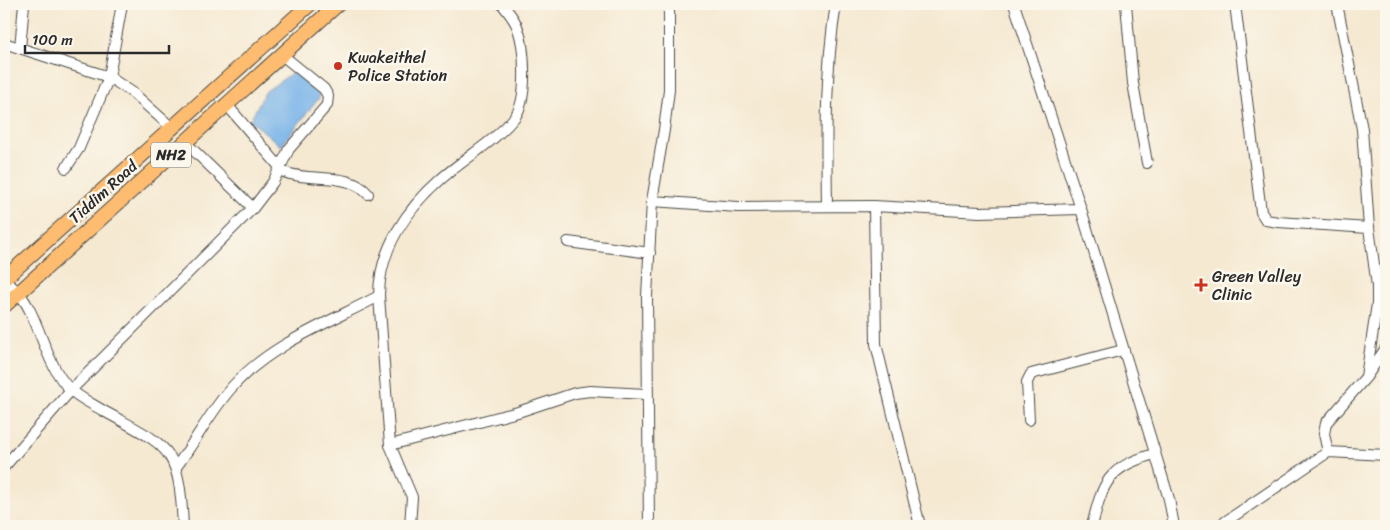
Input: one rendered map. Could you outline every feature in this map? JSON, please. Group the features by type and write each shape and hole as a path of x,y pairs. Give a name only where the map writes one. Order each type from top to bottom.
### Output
{"highway":[{"name":"Tiddim Road","path":"4,280 310,4"},
{"name":"Tiddim Road","path":"4,306 338,4"}],"street":[{"path":"20,48 24,4"},
{"path":"66,168 79,148 109,77 122,4"},
{"path":"410,526 412,497 390,445 384,338 379,296 381,272 394,234 407,217 442,179 480,149 514,118 519,111 524,91 520,35 512,16 502,4"},
{"path":"649,526 646,296 652,201 668,98 669,4"},
{"path":"827,206 827,126 830,48 836,4"},
{"path":"1014,4 1081,210 1169,499 1174,526"},
{"path":"1126,4 1133,83 1147,163"},
{"path":"1235,4 1261,212 1266,220 1278,222 1369,228"},
{"path":"1337,4 1362,129 1369,228 1373,243 1377,304 1366,377"},
{"path":"4,43 109,77 134,93 172,128"},
{"path":"4,467 76,394 266,193 289,149 328,101 324,89 282,55"},
{"path":"227,105 280,168 297,177 353,183 368,194"},
{"path":"185,142 253,208"},
{"path":"652,201 746,207 874,206 980,212 1081,210"},
{"path":"874,206 876,344 920,526"},
{"path":"568,242 650,254"},
{"path":"4,280 18,292 56,369 76,394 151,437 170,454 176,467 181,490 183,526"},
{"path":"176,467 222,400 247,373 305,334 379,296"},
{"path":"1328,452 1324,434 1326,423 1366,377 1386,348"},
{"path":"1029,420 1027,382 1031,374 1123,350"},
{"path":"390,445 518,412 575,393 600,391 646,394"},
{"path":"1219,526 1328,452 1386,454"},
{"path":"1092,526 1100,495 1109,478 1122,466 1154,454"}],"water":[{"path":"295,71 319,90 319,98 281,146 250,120 266,91"}],"place":[{"name":"Kwakeithel Police Station","path":"338,66"},
{"name":"Green Valley Clinic","path":"1201,285"}]}
